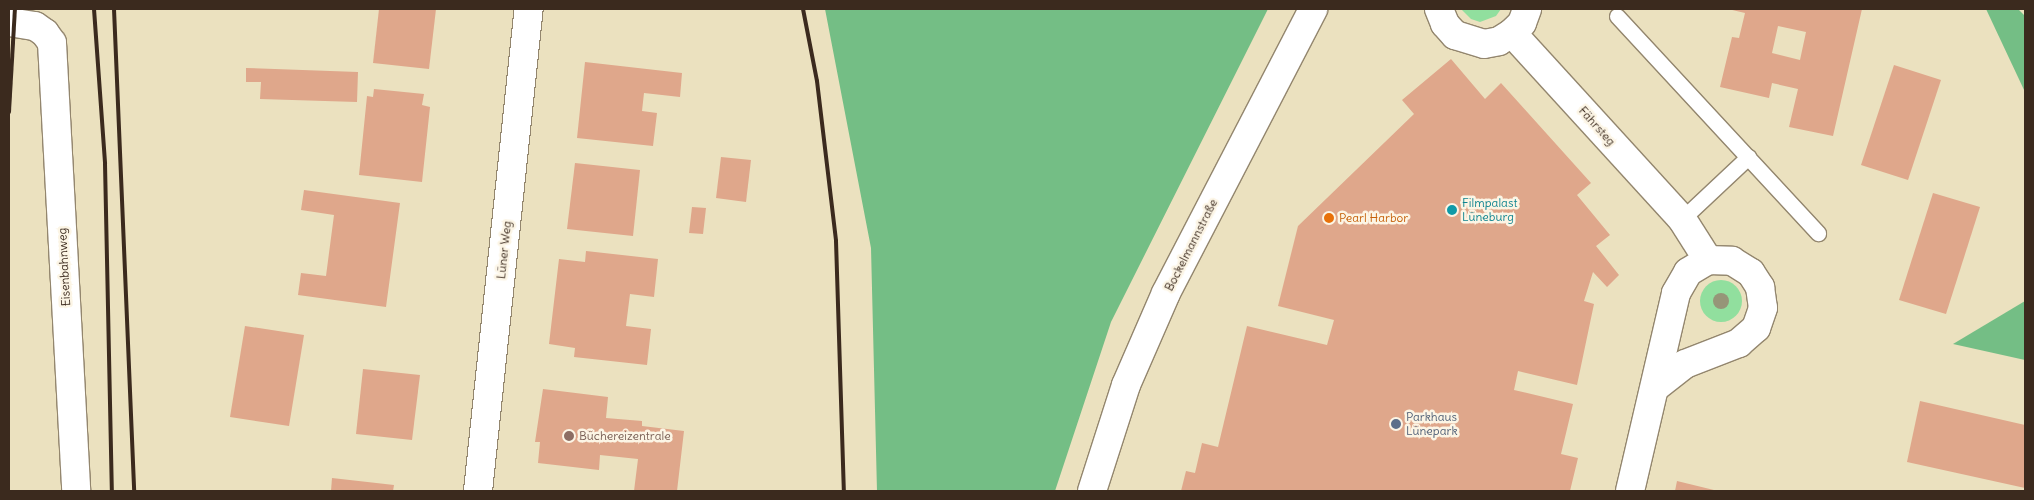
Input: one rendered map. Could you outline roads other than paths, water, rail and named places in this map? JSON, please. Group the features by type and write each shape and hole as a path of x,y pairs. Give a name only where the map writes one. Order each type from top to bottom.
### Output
{"street":[{"name":"Lüner Weg","path":"478,491 530,9"},
{"name":"Bockelmannstraße","path":"1095,489 1126,385 1166,293 1313,9"},
{"path":"1439,9 1445,24 1455,35 1469,42 1484,44 1499,41 1512,33 1522,22 1527,9"},
{"name":"Eisenbahnweg","path":"9,22 35,26 45,33 52,43 76,491"},
{"name":"Fährsteg","path":"1512,33 1682,219 1708,260"},
{"path":"1630,491 1657,386 1676,293 1688,272 1708,260 1732,261 1751,273 1760,287 1763,308 1756,328 1739,343 1685,364 1657,386"}],"lane":[{"path":"1617,16 1818,233"},
{"path":"1682,219 1748,157"}],"railway":[{"path":"9,112 15,9"},
{"path":"94,9 105,164 112,491"},
{"path":"114,9 134,491"},
{"path":"803,9 817,81 836,241 844,491"}],"place":[{"name":"Filmpalast Lüneburg","path":"1452,210"},
{"name":"Pearl Harbor","path":"1329,218"},
{"name":"Parkhaus Lünepark","path":"1396,424"},
{"name":"Büchereizentrale","path":"569,436"}]}
